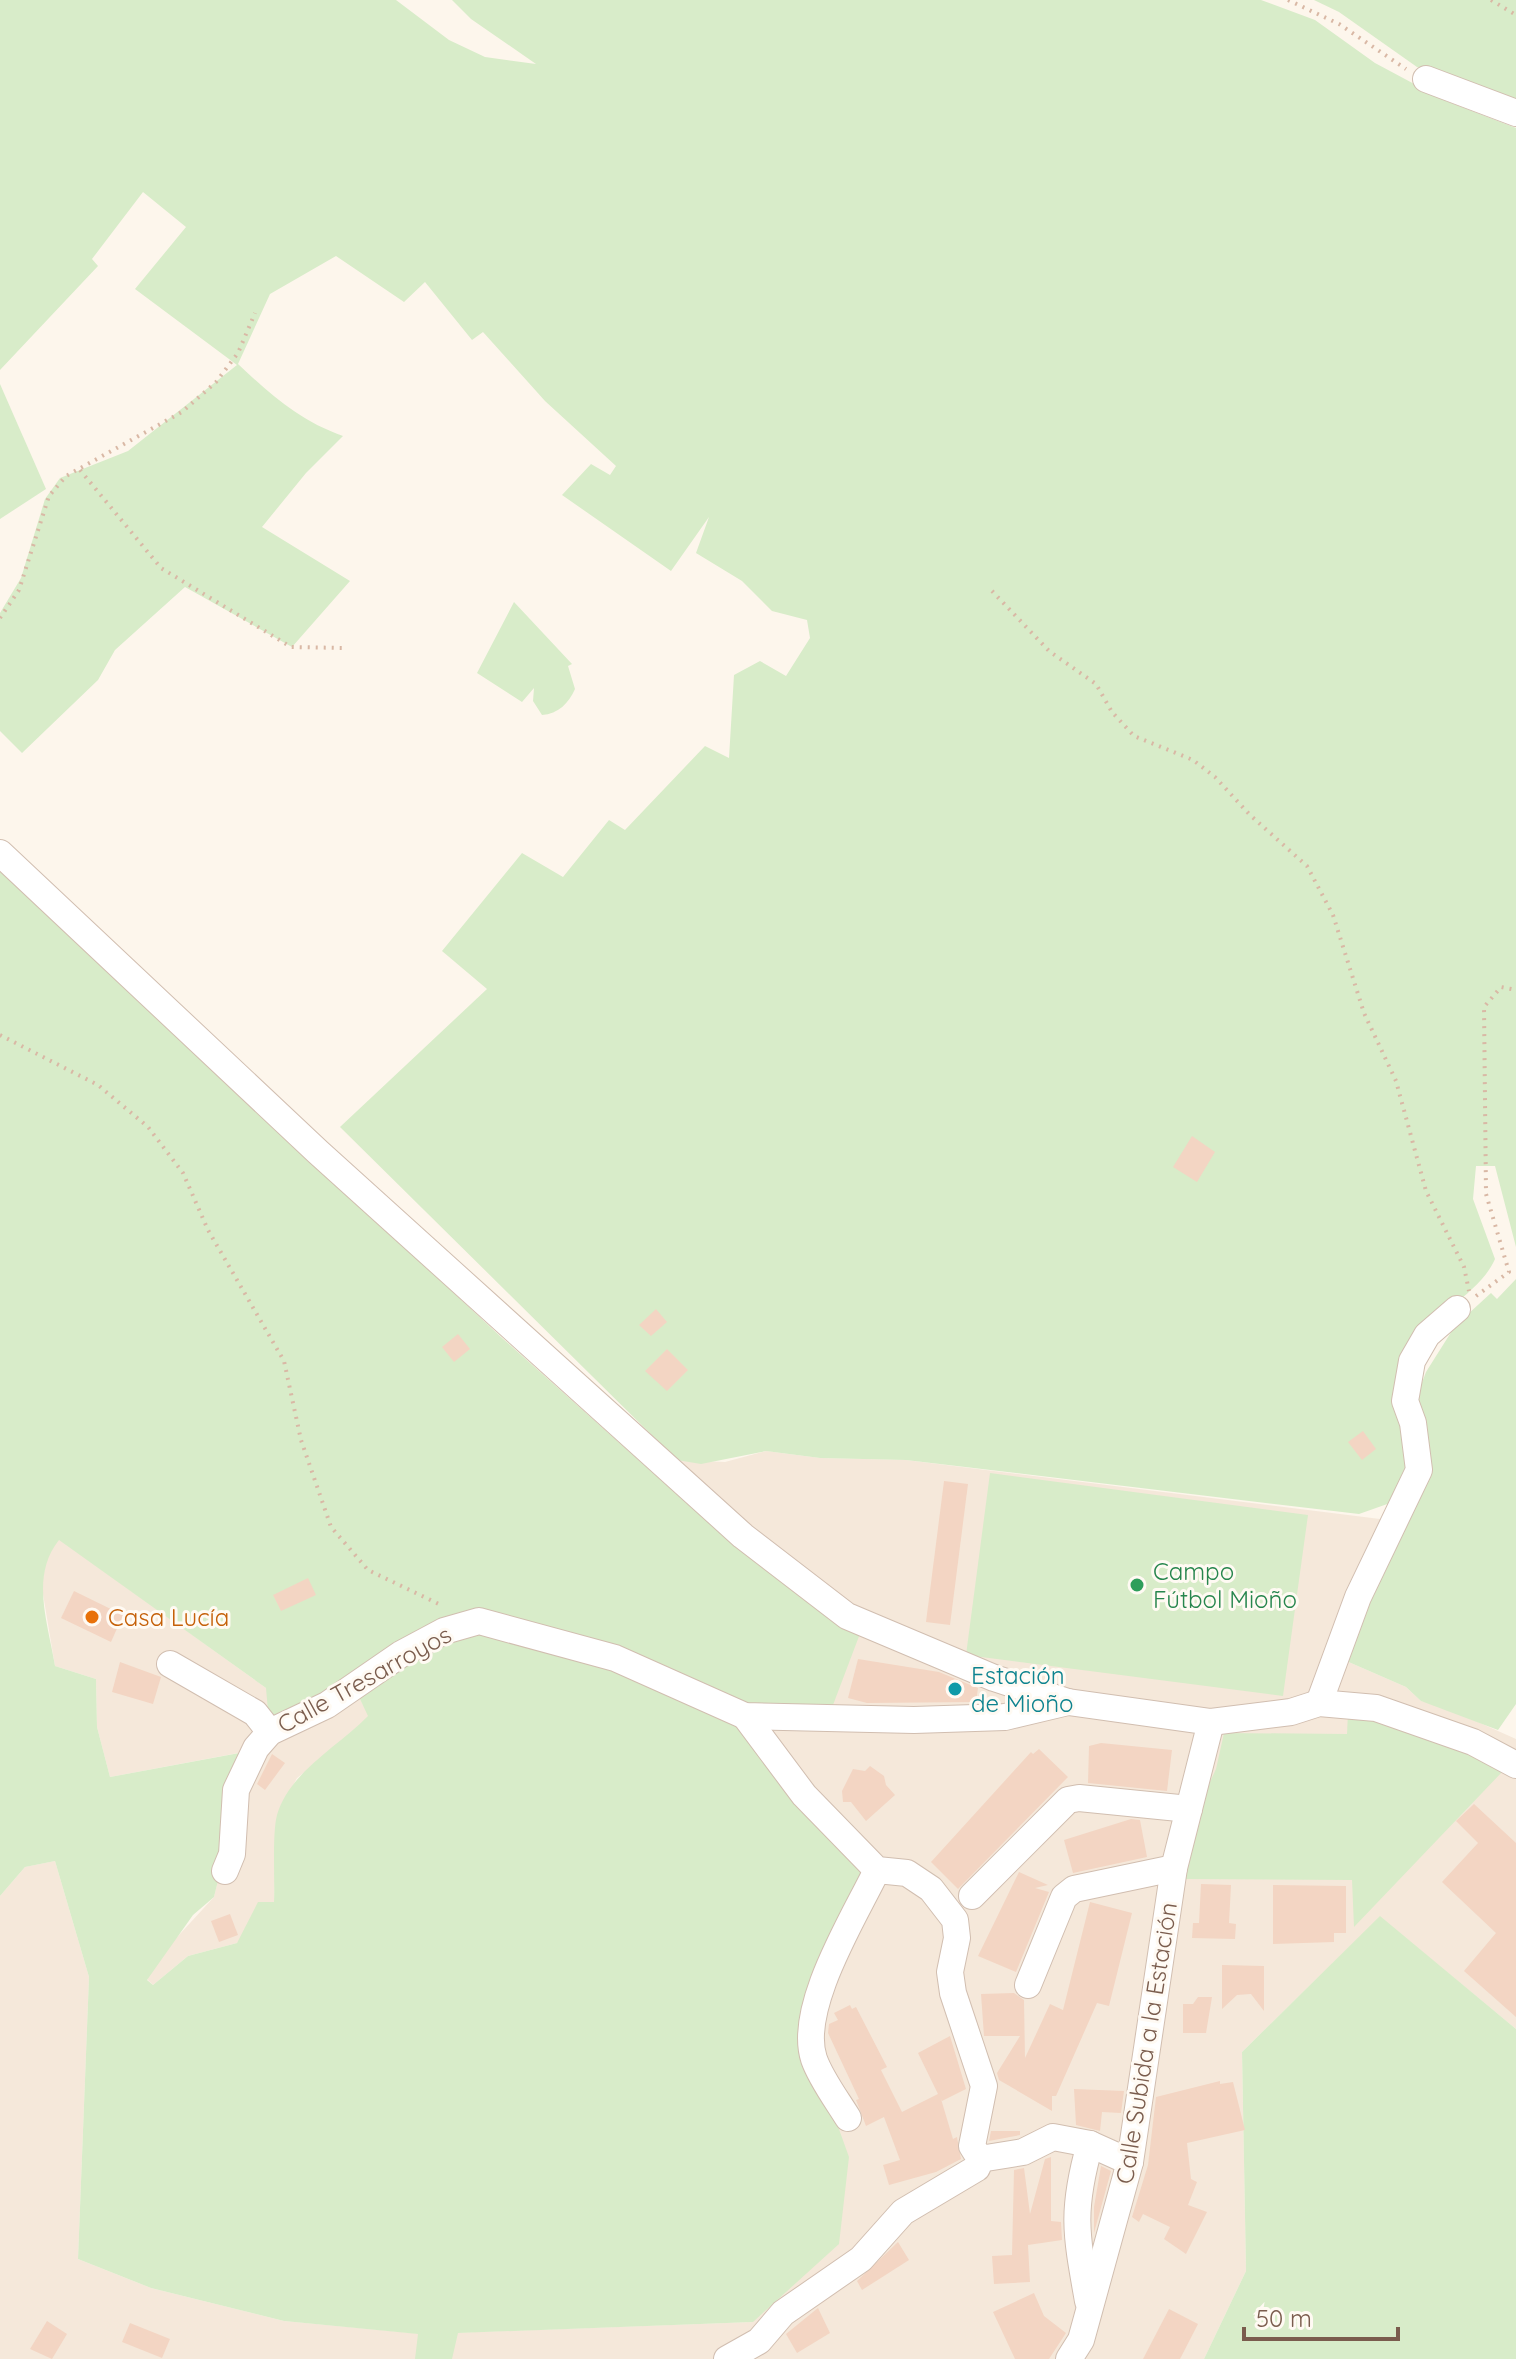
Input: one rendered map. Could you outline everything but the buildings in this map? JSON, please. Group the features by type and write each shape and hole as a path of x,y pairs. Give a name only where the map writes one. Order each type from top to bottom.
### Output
{"street":[{"path":"1426,79 1482,103 1516,113"},
{"path":"0,853 318,1152 743,1536 803,1586 847,1616 994,1678 1068,1702 1211,1722 1291,1712 1319,1703 1376,1708 1473,1742 1516,1765"},
{"path":"1319,1703 1358,1597 1419,1470 1413,1423 1405,1401 1412,1361 1427,1335 1457,1309"},
{"name":"Calle Tresarroyos","path":"225,1871 232,1854 236,1790 256,1748 270,1732 327,1705 401,1654 444,1631 479,1621 615,1658 745,1716 959,1719 1005,1717 1068,1702"},
{"path":"170,1664 255,1713 270,1732"},
{"path":"745,1716 804,1795 877,1870 907,1873 931,1889 955,1920 957,1938 950,1972 953,1993 984,2086 972,2146 980,2159"},
{"name":"Calle Subida a la Estación","path":"1069,2359 1081,2340 1130,2162 1174,1868 1211,1722"},
{"path":"972,1896 1068,1800 1079,1798 1189,1809"},
{"path":"1028,1985 1064,1897 1074,1889 1174,1868"},
{"path":"848,2118 814,2059 811,2025 823,1987 877,1870"},
{"path":"980,2159 1023,2152 1053,2137 1090,2144 1130,2162"},
{"path":"1089,2305 1076,2231 1076,2191 1090,2144"},
{"path":"727,2359 761,2350 783,2313 861,2259 903,2212 977,2168 980,2159"}],"path":[{"path":"1288,0 1339,24 1387,59 1426,79"},
{"path":"1491,0 1516,15"},
{"path":"0,618 19,590 49,496 66,476 182,412 216,382 238,353 255,313"},
{"path":"80,470 161,568 291,647 344,648"},
{"path":"992,591 1049,651 1096,684 1112,712 1134,736 1193,760 1215,777 1250,815 1307,866 1333,915 1364,1013 1396,1081 1426,1191 1464,1267 1471,1299 1509,1272 1486,1194 1484,1007 1501,987 1516,990"},
{"path":"0,1035 98,1085 148,1127 183,1173 208,1230 284,1361 301,1440 331,1527 368,1570 402,1590 479,1621"}],"shaded area":[{"path":"766,1451 820,1458 906,1460 1388,1520 1344,1660 1406,1687 1421,1701 1442,1706 1516,1739 1516,2029 1380,1917 1242,2052 1246,2271 1204,2359 0,2359 0,1896 25,1867 55,1861 89,1977 78,2259 151,2288 284,2321 423,2334 753,2322 803,2029 771,1740 773,1723 677,1460 725,1462"},
{"path":"59,1539 266,1688 359,1697 369,1716 346,1740 297,1778 277,1816 274,1902 237,1943 188,1956 153,1985 147,1979 167,1948 214,1897 249,1751 110,1777 97,1727 96,1679 55,1666 41,1582 49,1552"}],"green space":[{"path":"0,0 396,0 449,40 485,57 536,64 471,19 452,0 1261,0 1315,20 1375,63 1446,101 1516,128 1516,1247 1495,1166 1476,1166 1473,1199 1495,1259 1469,1292 1409,1342 1407,1477 1393,1502 1359,1514 906,1460 820,1458 766,1451 701,1464 677,1460 340,1127 487,989 442,951 522,853 563,877 609,820 625,830 705,746 729,758 734,675 760,661 786,676 810,638 807,620 772,611 742,581 696,553 709,517 671,571 562,495 591,464 610,475 616,466 545,401 483,332 472,340 425,282 404,302 336,256 270,294 238,364 300,415 343,436 306,473 262,527 350,581 292,647 185,587 115,650 98,680 22,753 0,731 0,613 21,578 45,499 60,478 128,451 237,365 135,289 186,227 143,192 92,259 98,266 0,370"},
{"path":"1314,0 1516,0 1516,105 1417,67 1339,12"},
{"path":"0,384 46,489 0,519"},
{"path":"514,602 572,664 568,666 575,689 570,699 553,712 542,715 533,701 534,688 522,702 477,673"},
{"path":"0,869 501,1337 691,1507 861,1631 833,1705 743,1704 488,1616 269,1723 266,1688 59,1540 45,1569 44,1600 55,1666 96,1679 97,1727 110,1777 250,1751 214,1897 193,1915 147,1980 153,1985 188,1956 237,1943 258,1902 274,1902 275,1823 283,1799 316,1761 368,1716 359,1697 386,1673 476,1629 613,1663 733,1721 862,1873 803,2029 849,2157 839,2244 753,2322 458,2333 452,2359 415,2359 418,2334 284,2321 151,2288 78,2259 89,1977 55,1861 25,1867 0,1896"},
{"path":"1516,1279 1516,1704 1498,1730 1421,1701 1406,1687 1344,1660 1400,1533 1420,1420 1418,1393 1426,1372 1455,1326 1491,1293 1497,1299"},
{"name":"Campo Fútbol Mioño","path":"990,1473 1308,1515 1283,1696 966,1655"},
{"path":"1348,1712 1443,1742 1503,1771 1354,1927 1352,1880 1185,1879 1202,1799 1216,1769 1224,1733 1347,1734"},
{"path":"1380,1916 1516,2029 1516,2359 1204,2359 1246,2271 1242,2052"}],"place":[{"name":"Campo Fútbol Mioño","path":"1137,1585"},
{"name":"Casa Lucía","path":"92,1617"},
{"name":"Estación de Mioño","path":"955,1689"}]}
